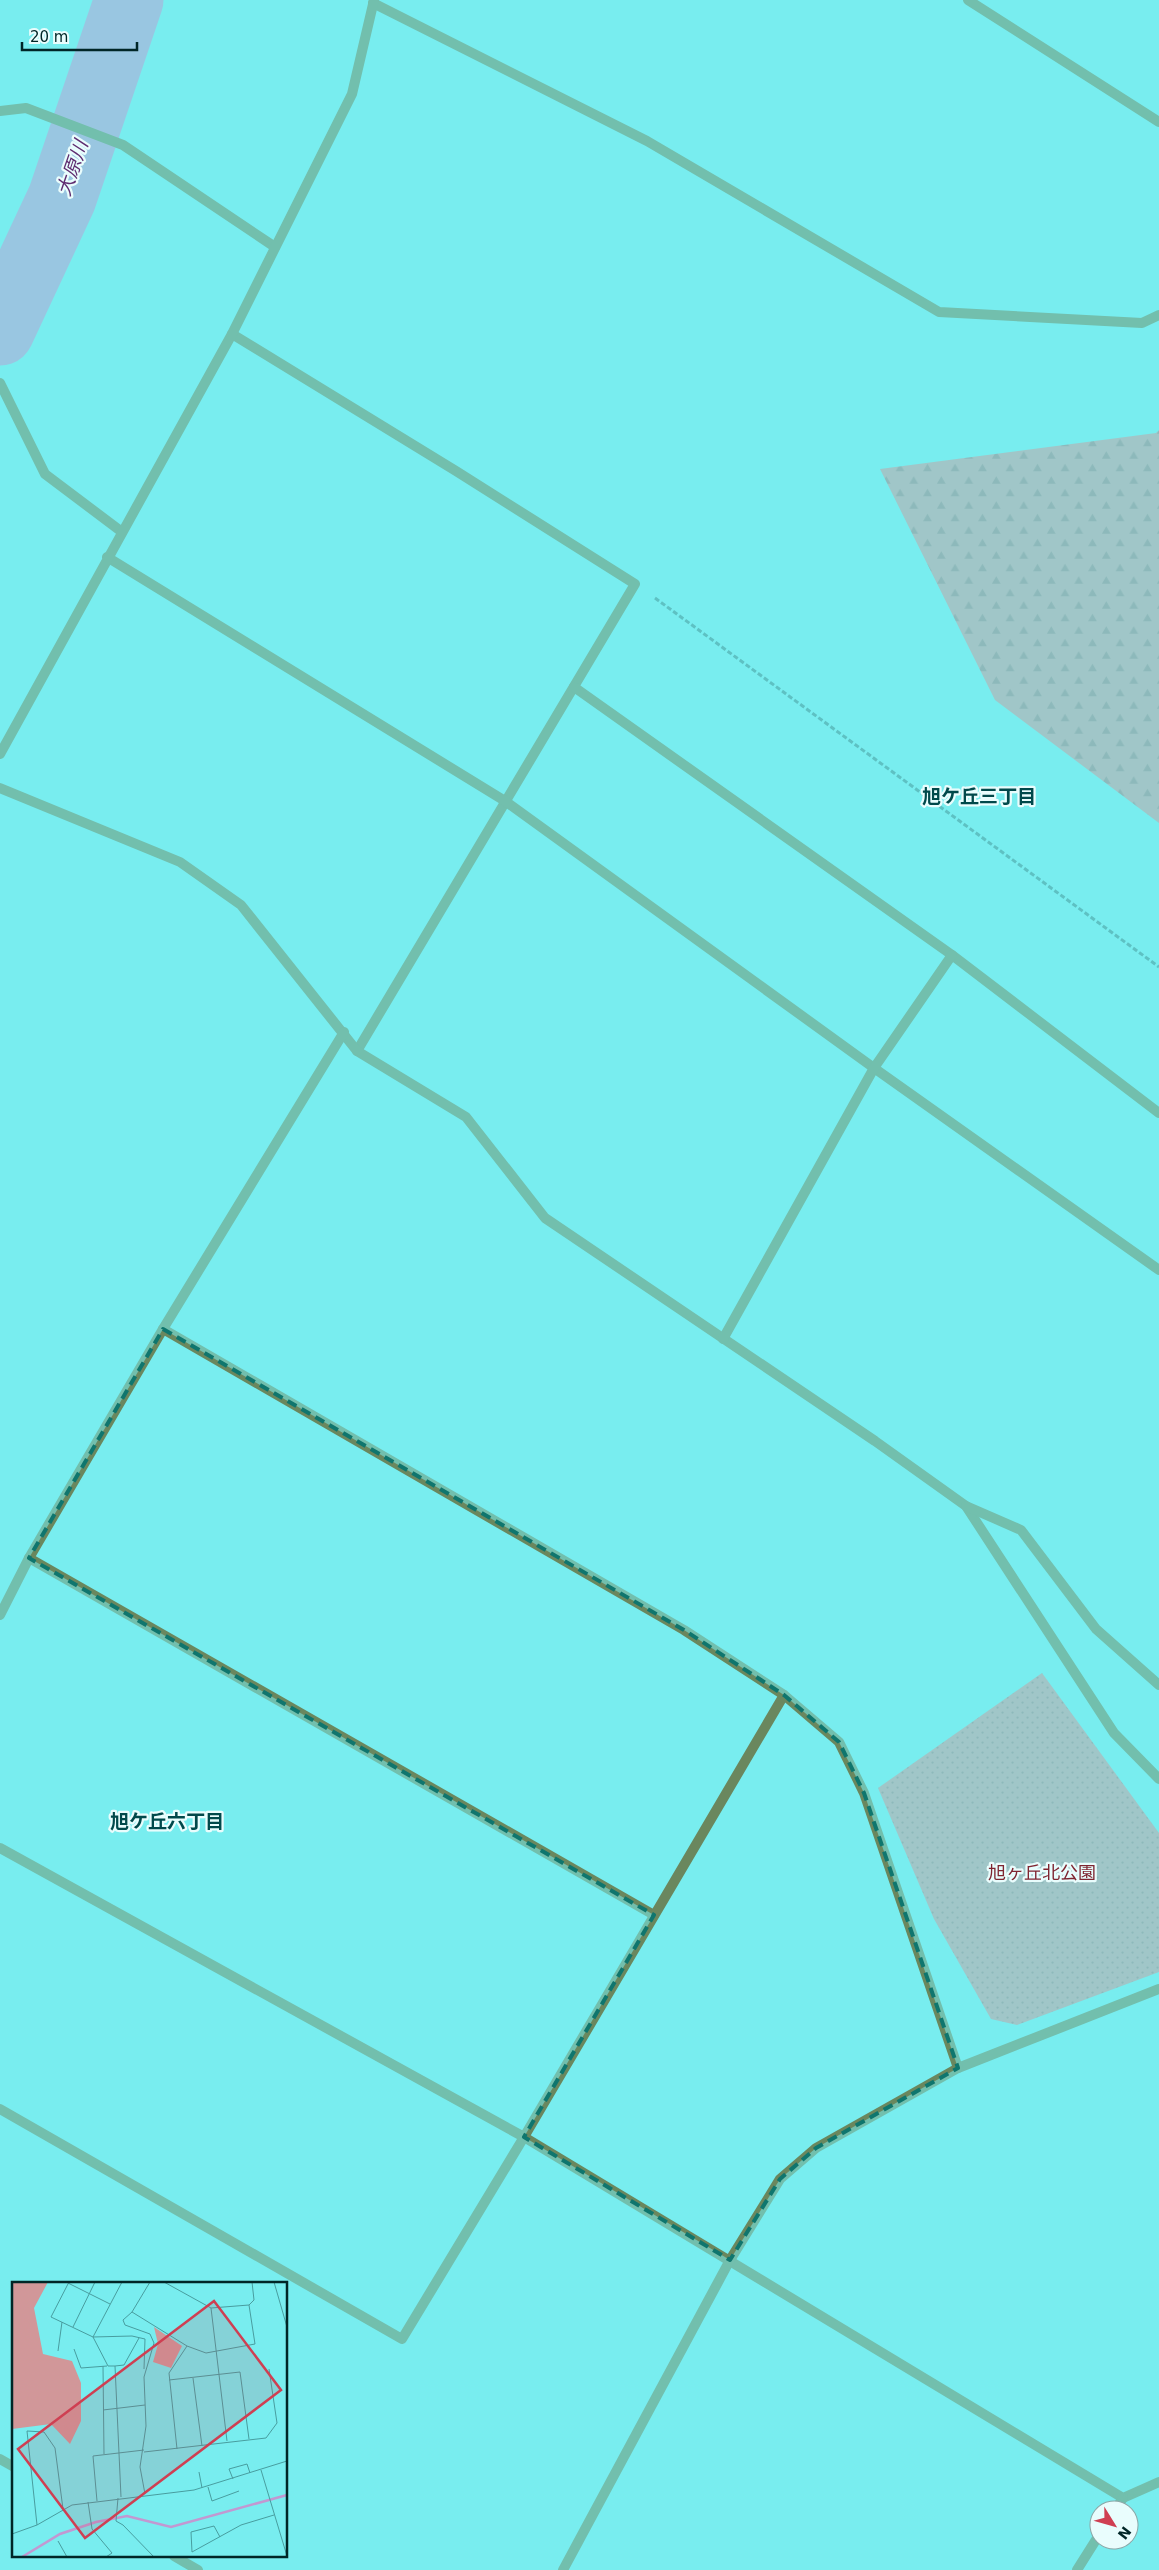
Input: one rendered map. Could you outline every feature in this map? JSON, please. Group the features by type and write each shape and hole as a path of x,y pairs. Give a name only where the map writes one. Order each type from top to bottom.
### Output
{"street":[{"path":"968,0 1159,122"},
{"path":"0,754 107,557 232,334 352,94 373,1 647,141 939,312 1142,323 1159,315"},
{"path":"0,111 26,108 123,145 275,247"},
{"path":"232,334 636,584 357,1051"},
{"path":"0,383 45,474 122,532"},
{"path":"107,557 505,801 874,1068 1159,1270"},
{"path":"574,687 952,955 1159,1113"},
{"path":"0,788 180,862 241,905 344,1032 357,1051 466,1117 545,1218 875,1441 966,1506 1021,1530 1096,1629 1159,1685"},
{"path":"723,1339 874,1068 952,955"},
{"path":"0,1615 29,1558 163,1329 344,1032"},
{"path":"163,1329 684,1630 784,1695 839,1742 864,1793 958,2068"},
{"path":"966,1506 1114,1734 1159,1779"},
{"path":"29,1558 654,1915"},
{"path":"0,2109 402,2339 524,2137 784,1695"},
{"path":"0,1848 524,2137 1123,2498 1159,2482"},
{"path":"563,2570 730,2260 780,2179 816,2148 958,2068 1159,1989"},
{"path":"0,2459 12,2466"},
{"path":"1076,2570 1089,2550"},
{"path":"177,2558 198,2570"}],"path":[{"path":"636,584 1159,967"}],"highlighted area":[{"path":"163,1329 684,1630 784,1695 839,1742 864,1793 958,2068 816,2148 780,2179 730,2260 524,2137 654,1915 29,1558"}],"green space":[{"path":"1159,430 1159,823 995,700 880,469 1156,433"},
{"name":"旭ヶ丘北公園","path":"1042,1673 1159,1833 1159,1972 1017,2025 991,2019 934,1919 878,1788"}],"waterway":[{"name":"大原川","path":"0,331 62,198 129,0"}],"district":[{"name":"旭ケ丘三丁目","path":"979,796"},
{"name":"旭ケ丘六丁目","path":"167,1821"}]}
